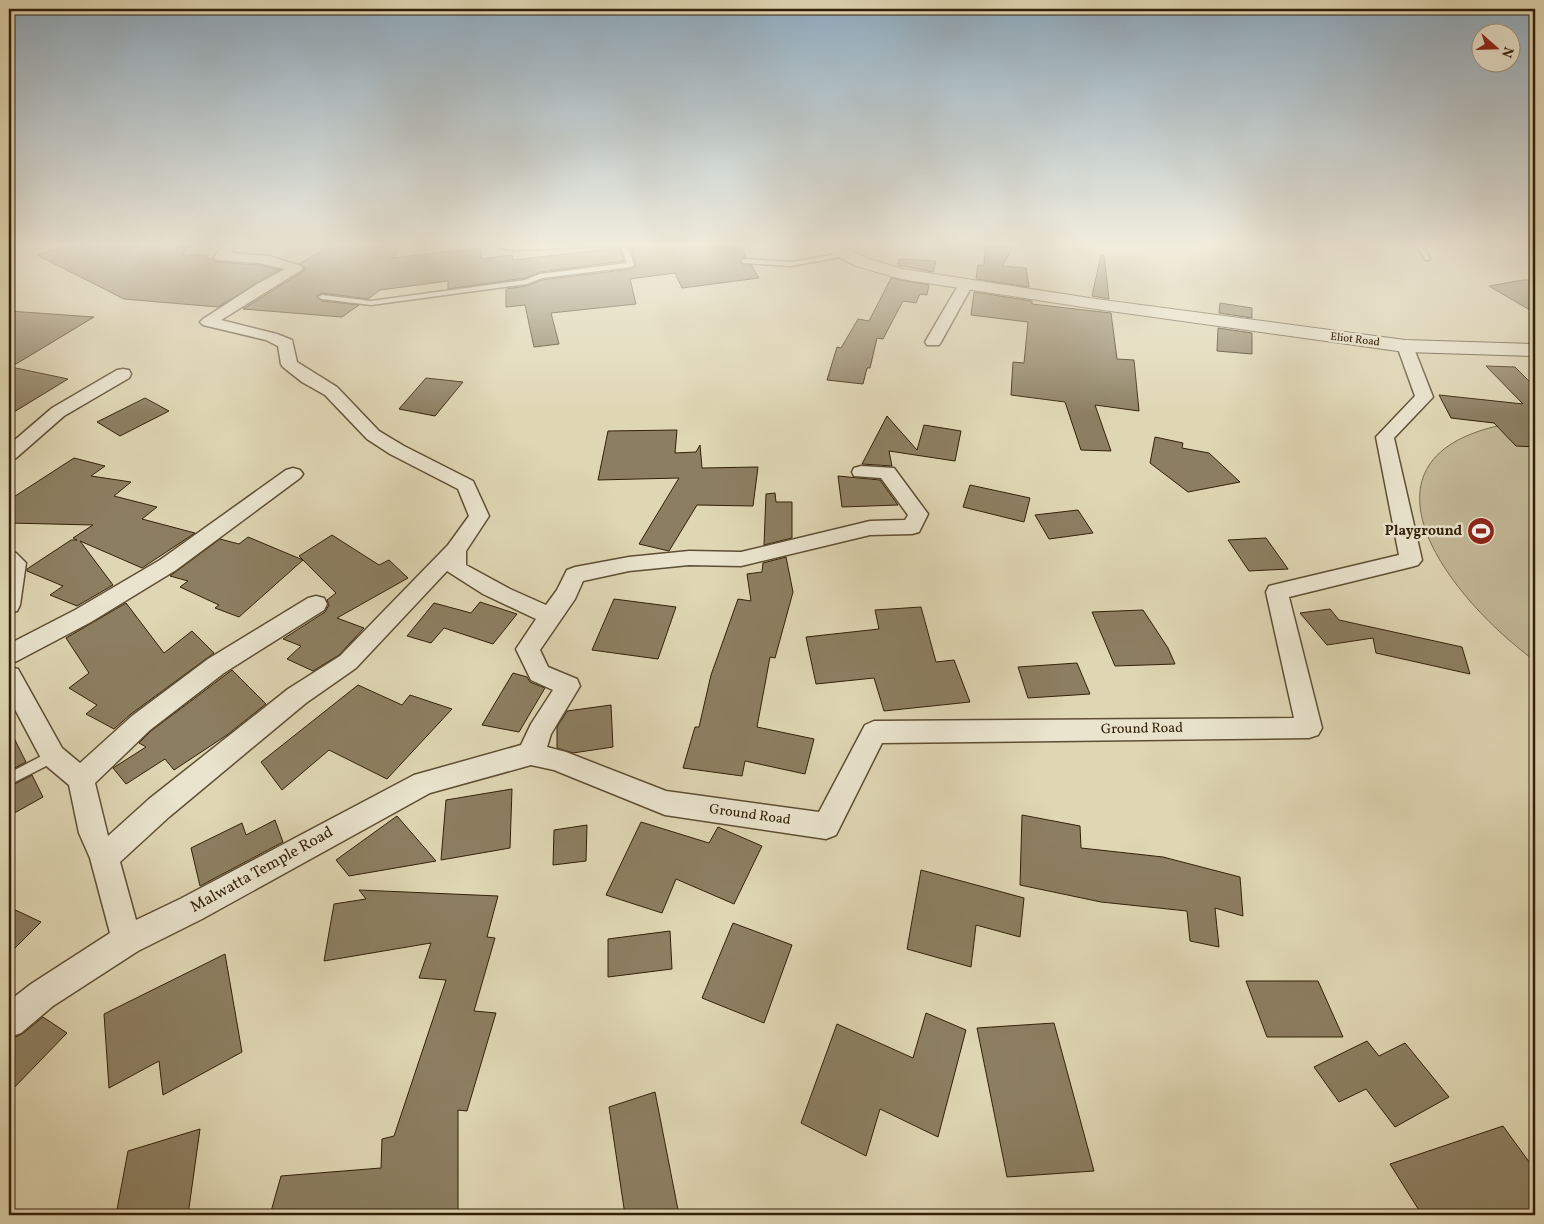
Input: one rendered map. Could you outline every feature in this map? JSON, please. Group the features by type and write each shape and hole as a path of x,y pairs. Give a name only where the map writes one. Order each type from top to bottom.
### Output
{"street":[{"path":"104,858 159,808 297,696 348,662 455,550 479,516 466,485 429,464 397,450 373,435 330,391 288,364 286,343 271,337 208,322 240,301"},
{"path":"933,342 956,301"},
{"name":"Eliot Road","path":"1083,301 1405,346 1535,350"},
{"name":"Ground Road","path":"531,754 557,760 665,803 826,826 874,732 1309,728 1278,592 1411,560 1385,437 1424,397 1405,346"},
{"path":"9,454 58,412 123,374"},
{"path":"531,754 540,731 568,686 539,673 528,649 567,593 575,575 628,564 689,558 741,559 870,528 912,528 918,514 905,499 887,472 862,472"},
{"path":"9,654 83,616 168,565 293,474"},
{"path":"455,550 456,568 482,586 515,602 551,616"},
{"path":"9,558 15,563 9,605"},
{"path":"81,779 141,723 216,666 316,604"},
{"path":"9,676 54,756 81,779 93,833 104,858 127,940"},
{"name":"Malwatta Temple Road","path":"9,1021 42,996 127,940 191,909 423,783 531,754"}],"lane":[{"path":"356,301 371,303 385,301"},
{"path":"9,779 54,756"}],"shaded area":[{"name":"Playground","path":"1535,420 1535,661 1498,630 1464,595 1438,557 1422,520 1421,485 1437,456 1474,433"}],"building":[{"path":"149,301 228,301 218,307"},
{"path":"256,301 323,301 359,305 342,317 243,309"},
{"path":"506,301 635,301 636,304 551,313 559,344 534,347 525,305 506,307"},
{"path":"879,301 903,301 883,339 877,338 870,368 867,368 863,384 827,380 837,347 841,348 858,319 869,321"},
{"path":"973,301 1032,301 1032,304 1111,313 1117,359 1134,360 1139,411 1095,405 1111,451 1081,450 1065,402 1011,395 1013,362 1024,363 1028,322 971,315"},
{"path":"1515,301 1535,301 1535,313"},
{"path":"1220,303 1252,308 1252,318 1219,313"},
{"path":"9,311 94,317 11,367 68,379 9,415"},
{"path":"1218,328 1252,333 1252,354 1217,351"},
{"path":"1486,366 1515,367 1535,387 1535,447 1516,446 1494,423 1451,418 1439,395 1523,404"},
{"path":"426,378 463,382 435,416 399,409"},
{"path":"145,398 169,411 120,436 97,422"},
{"path":"887,416 917,450 924,425 961,431 955,461 889,451 892,466 862,464"},
{"path":"677,430 675,453 696,452 700,445 702,468 758,467 753,506 697,505 669,551 639,544 679,478 598,480 608,431"},
{"path":"1155,437 1183,443 1182,448 1209,453 1240,482 1188,492 1150,463"},
{"path":"74,458 105,466 91,476 131,482 114,496 157,507 142,519 195,533 142,568 80,541 113,585 77,606 50,595 63,586 27,571 27,569 71,540 77,540 73,538 93,525 9,523 9,500"},
{"path":"838,476 880,480 898,505 842,507"},
{"path":"970,485 1030,498 1024,522 963,507"},
{"path":"775,493 776,502 792,502 792,538 764,545 766,494"},
{"path":"1078,510 1093,533 1049,539 1035,515"},
{"path":"332,535 379,565 389,560 408,578 337,618 364,628 339,655 313,671 287,659 301,646 283,639 325,612 329,605 327,600 336,593 299,556"},
{"path":"248,537 303,560 239,617 215,608 219,605 180,587 188,581 170,576 220,539 239,544"},
{"path":"1266,538 1288,569 1249,571 1228,540"},
{"path":"786,557 793,592 775,658 770,657 757,727 814,739 805,774 745,761 742,776 683,768 695,727 699,727 711,675 738,599 751,601 747,574 762,572 763,563"},
{"path":"614,599 676,607 658,659 592,650"},
{"path":"480,602 517,614 493,644 444,628 431,643 407,636 434,603 471,613"},
{"path":"126,603 164,653 192,631 214,653 131,714 114,729 86,714 97,705 69,688 89,673 66,638"},
{"path":"921,607 936,662 954,660 970,702 884,711 874,678 816,684 806,637 879,629 875,610"},
{"path":"1330,609 1339,620 1462,647 1470,674 1376,653 1373,638 1327,645 1300,613"},
{"path":"1143,610 1168,648 1175,664 1115,666 1092,612"},
{"path":"1077,663 1090,694 1028,698 1018,667"},
{"path":"232,670 266,704 227,735 174,770 165,759 126,784 113,768 146,747 139,743 151,731"},
{"path":"513,673 527,677 530,682 545,688 519,732 482,725"},
{"path":"358,685 402,705 410,695 452,709 387,779 329,750 282,790 261,762"},
{"path":"611,705 613,747 573,753 557,748 557,727 567,711"},
{"path":"9,728 26,762 9,771"},
{"path":"32,775 43,797 9,816 9,787"},
{"path":"512,789 510,848 441,860 446,800"},
{"path":"1022,815 1080,826 1081,848 1163,857 1240,877 1243,916 1215,908 1219,947 1190,941 1187,911 1101,902 1020,885"},
{"path":"397,816 436,861 349,876 336,860"},
{"path":"275,820 283,842 200,886 191,848 242,823 246,835"},
{"path":"641,822 709,843 718,827 762,846 734,904 676,879 662,913 606,895"},
{"path":"587,825 586,861 553,865 554,830"},
{"path":"921,870 1024,898 1020,937 976,925 971,967 907,949"},
{"path":"359,890 498,896 487,937 495,938 474,1011 496,1013 467,1111 458,1110 458,1215 270,1215 281,1176 381,1168 382,1139 394,1136 446,980 419,978 431,943 324,961 334,904 366,899"},
{"path":"9,907 41,922 9,954"},
{"path":"733,923 792,945 764,1023 702,998"},
{"path":"670,931 672,969 608,977 608,939"},
{"path":"225,954 242,1052 163,1095 159,1061 109,1088 104,1014"},
{"path":"1246,981 1318,981 1343,1037 1267,1037"},
{"path":"926,1013 966,1030 938,1137 880,1109 866,1156 801,1123 837,1024 913,1058"},
{"path":"43,1017 67,1033 9,1093 9,1040 22,1034"},
{"path":"1054,1023 1094,1171 1007,1177 977,1028"},
{"path":"1367,1041 1379,1056 1405,1043 1449,1097 1395,1127 1366,1089 1339,1102 1314,1067"},
{"path":"655,1092 679,1215 625,1215 609,1107"},
{"path":"1503,1126 1535,1170 1535,1212 1525,1215 1422,1215 1390,1164"},
{"path":"200,1129 188,1215 116,1215 128,1151"}],"place":[{"name":"Playground","path":"1481,531"}]}
